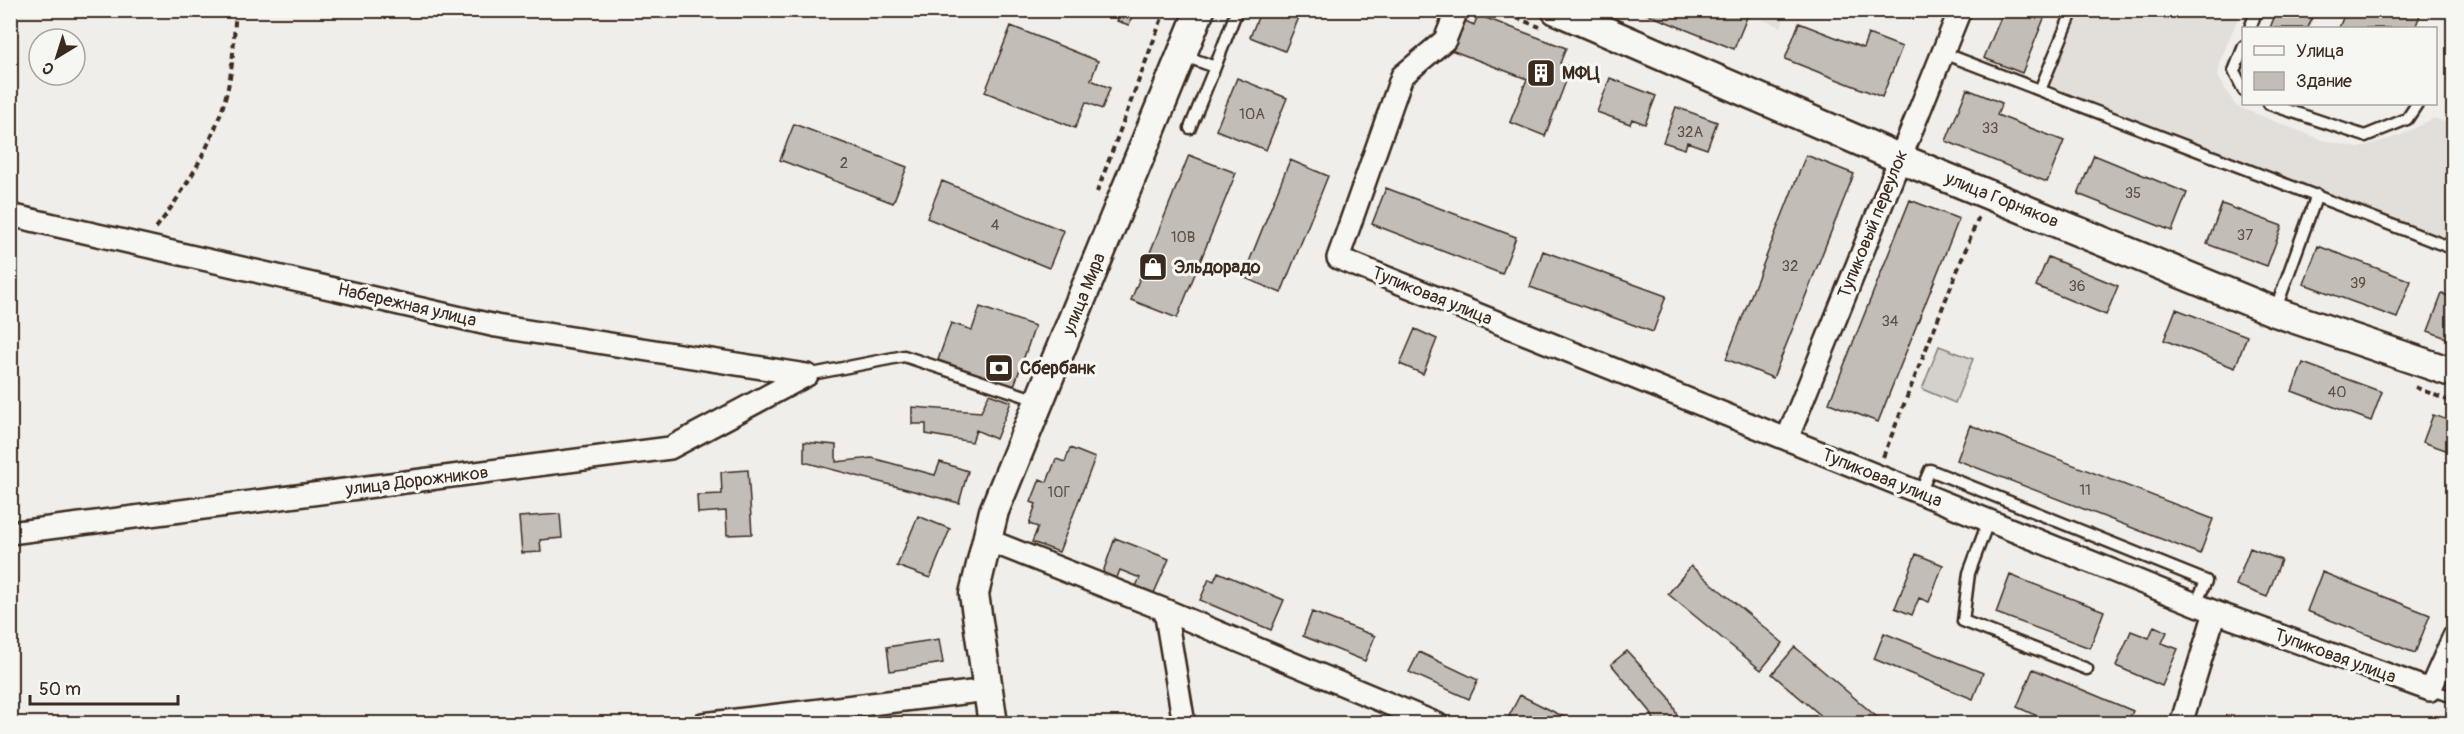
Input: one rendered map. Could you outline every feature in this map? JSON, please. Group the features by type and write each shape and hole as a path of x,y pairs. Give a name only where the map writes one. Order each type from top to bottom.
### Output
{"main road":[{"name":"улица Мира","path":"993,723 974,594 985,539 994,511 1200,10"},
{"name":"улица Горняков","path":"1556,10 1899,158 2275,312 2454,373"}],"street":[{"name":"Тупиковая улица","path":"1457,10 1445,40 1402,76 1338,258 2205,608 2430,690"},
{"name":"Тупиковый переулок","path":"1787,439 1960,10"},
{"name":"Набережная улица","path":"10,215 496,326 807,375"},
{"name":"улица Дорожников","path":"10,533 670,448 807,375"},
{"path":"985,539 1165,610 1437,723"},
{"path":"2181,723 2205,608"},
{"path":"1165,610 1184,723"},
{"path":"2430,690 2454,636"},
{"path":"703,723 988,690"}],"lane":[{"path":"1190,128 1237,10"},
{"path":"2040,90 2073,10"},
{"path":"2250,27 2257,10"},
{"path":"2242,51 2234,71 2242,87"},
{"path":"1943,52 2454,249"},
{"path":"1182,55 1215,67"},
{"path":"2272,105 2365,136 2407,119 2417,105"},
{"path":"2275,312 2317,195"},
{"path":"807,375 904,356 1040,401"},
{"path":"1920,493 1930,470 2206,581 2205,608"},
{"path":"1988,522 1968,573 1963,621 2087,669"},
{"path":"2430,690 2454,697"}],"path":[{"path":"143,245 182,195 221,109 231,72 236,10"},
{"path":"1875,475 1980,212"}],"shaded area":[{"path":"1765,10 1787,11 1781,27 1761,19"},
{"path":"2073,11 2241,11 2221,59 2218,77 2236,106 2322,140 2359,148 2401,135 2434,118 2453,125 2453,250 2040,90"},
{"path":"1939,346 1973,359 1955,403 1922,389"}],"building":[{"path":"1121,10 1134,10 1129,25 1117,21"},
{"path":"1261,10 1302,10 1285,51 1250,37"},
{"path":"1637,10 1750,10 1734,49"},
{"path":"1893,10 1916,10 1913,19"},
{"path":"2004,10 2047,11 2022,73 1984,58"},
{"path":"2277,10 2315,10 2308,27 2270,27"},
{"path":"2346,10 2422,10 2415,27 2339,27"},
{"name":"МФЦ","path":"1478,15 1566,48 1560,63 1571,68 1545,136 1510,122 1527,79 1451,50 1463,20 1474,25"},
{"path":"1799,23 1863,48 1868,34 1902,47 1882,97 1785,59"},
{"path":"1011,26 1098,61 1091,80 1110,88 1102,109 1086,102 1075,128 985,92"},
{"path":"1237,78 1287,98 1266,150 1216,130"},
{"path":"1610,78 1656,96 1645,124 1632,119 1630,124 1597,112"},
{"path":"1967,89 2002,103 1997,115 2064,141 2047,182 1946,141"},
{"path":"1676,107 1717,122 1707,149 1687,142 1685,149 1663,142"},
{"path":"794,124 907,167 893,203 780,160"},
{"path":"1189,155 1236,173 1177,318 1131,300"},
{"path":"1806,155 1854,174 1773,378 1726,359"},
{"path":"2094,155 2187,193 2172,231 2078,194"},
{"path":"1290,160 1328,176 1281,293 1243,277"},
{"path":"942,181 1064,231 1049,268 927,218"},
{"path":"1386,188 1516,237 1502,274 1372,224"},
{"path":"1910,200 1959,219 1878,422 1829,403"},
{"path":"2222,204 2282,226 2267,266 2207,244"},
{"path":"2318,246 2411,281 2397,318 2304,284"},
{"path":"1543,251 1666,296 1653,332 1530,287"},
{"path":"2048,257 2118,286 2106,315 2036,286"},
{"path":"2442,294 2454,298 2454,341 2428,331"},
{"path":"980,307 1035,326 1014,386 938,360 951,323 972,330"},
{"path":"2176,309 2247,336 2235,368 2164,340"},
{"path":"1415,329 1437,339 1423,374 1400,364"},
{"path":"2303,363 2382,392 2371,421 2292,391"},
{"path":"989,394 1011,402 996,439 976,430 972,442 926,434 926,424 912,424 912,407 981,412"},
{"path":"2433,415 2454,422 2454,453 2423,442"},
{"path":"1970,425 2213,519 2200,554 1957,460"},
{"path":"804,442 836,445 836,462 872,458 935,475 940,462 968,471 959,503 804,462"},
{"path":"1070,448 1095,458 1059,552 1032,542 1038,527 1029,524 1036,504 1031,502 1040,479 1047,482 1056,459 1065,462"},
{"path":"748,470 752,534 727,535 726,511 698,513 697,495 722,494 721,472"},
{"path":"560,514 562,538 540,540 541,552 522,553 519,517"},
{"path":"918,516 950,529 930,578 897,566"},
{"path":"1115,538 1169,559 1154,593 1136,586 1140,578 1120,570 1116,580 1102,575"},
{"path":"2250,548 2281,560 2267,597 2236,585"},
{"path":"1916,554 1943,565 1929,602 1919,598 1912,615 1895,608"},
{"path":"1691,566 1783,643 1761,670 1668,594"},
{"path":"1218,572 1284,600 1271,630 1200,600 1209,579 1214,581"},
{"path":"2322,572 2430,615 2415,653 2307,611"},
{"path":"2010,575 2104,611 2090,648 1996,613"},
{"path":"1312,612 1375,636 1365,661 1303,636"},
{"path":"2154,626 2167,632 2162,643 2178,649 2162,686 2116,666 2131,631 2149,638"},
{"path":"1884,633 1983,673 1973,699 1874,659"},
{"path":"939,639 943,663 890,671 887,647"},
{"path":"1795,647 1885,724 1831,724 1772,674"},
{"path":"1627,651 1669,697 1681,724 1656,724 1650,711 1611,664"},
{"path":"1419,652 1478,680 1469,699 1409,672"},
{"path":"2033,669 2133,711 2127,724 2055,724 2017,707"},
{"path":"1520,695 1566,718 1564,724 1524,724 1509,716"}],"place":[{"name":"МФЦ","path":"1541,73"},
{"name":"Эльдорадо","path":"1153,267"},
{"name":"Сбербанк","path":"999,368"}]}
